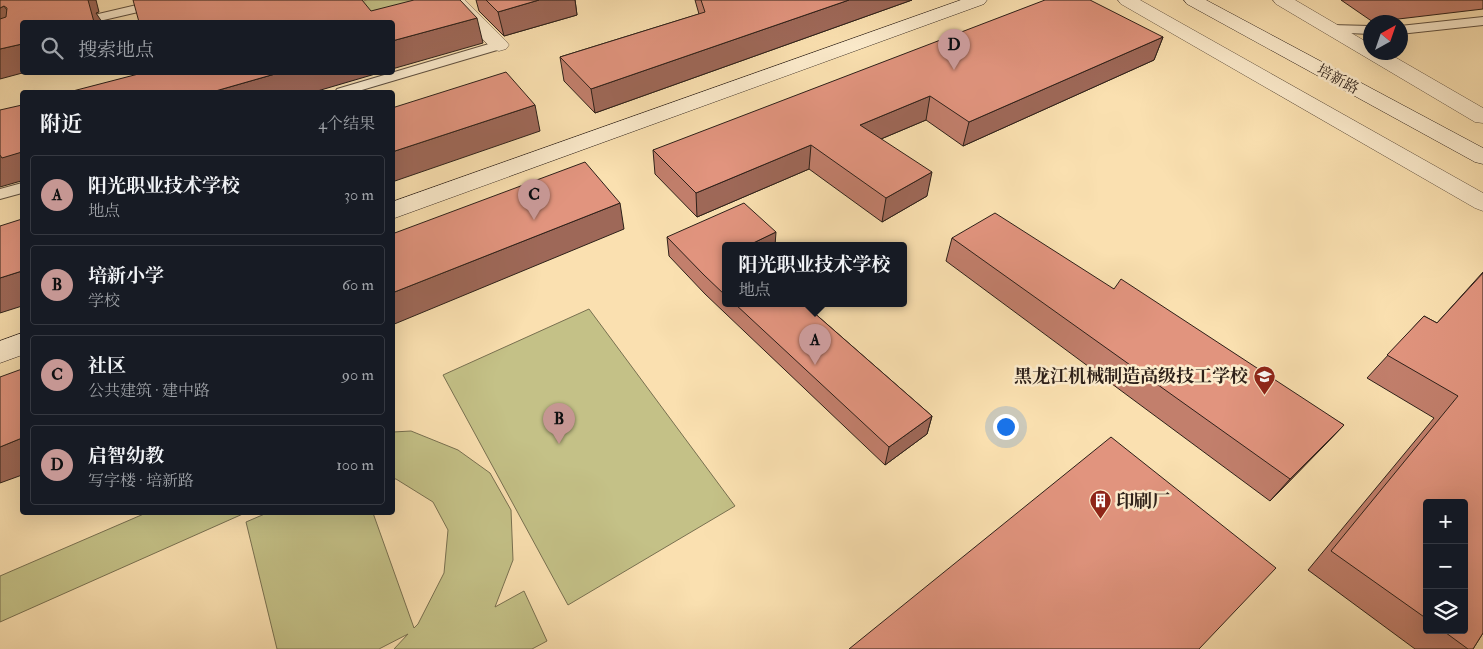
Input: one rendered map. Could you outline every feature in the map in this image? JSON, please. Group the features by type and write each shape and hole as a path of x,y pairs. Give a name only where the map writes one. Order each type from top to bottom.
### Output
{"street":[{"path":"395,210 978,0"},
{"path":"1127,0 1483,203"},
{"name":"培新路","path":"1193,0 1483,157"},
{"path":"1282,0 1363,47"},
{"path":"438,11 457,2 499,45"},
{"path":"1385,60 1483,117"},
{"path":"0,352 20,345"}],"lane":[{"path":"89,20 173,0"},
{"path":"1408,29 1483,21"},
{"path":"1331,29 1363,30"},
{"path":"349,90 499,45"},
{"path":"0,194 20,189"}],"shaded area":[{"path":"367,0 417,0 423,7 298,20 287,20"},
{"path":"589,309 735,506 568,605 443,375"},
{"path":"411,431 458,450 490,473 511,510 513,560 495,607 524,591 547,641 532,649 394,649 408,634 379,649 277,649 246,522 262,515 374,515 414,628 418,624 444,573 448,530 433,502 395,479 395,432"},
{"path":"141,515 241,515 0,622 0,576"}],"building":[{"path":"0,0 88,0 93,20 20,20 20,44 0,49 0,19 6,17 7,8 4,6 0,8"},
{"path":"133,0 362,0 371,11 414,0 460,0 477,18 395,40 395,20 138,20"},
{"path":"486,0 539,0 498,12"},
{"path":"701,0 849,0 591,89 560,57 705,12"},
{"path":"1045,0 1090,0 1163,37 969,122 930,96 860,125 932,172 886,198 811,145 696,193 653,150"},
{"path":"506,72 535,105 395,151 395,107"},
{"path":"134,75 272,75 219,90 77,90"},
{"path":"20,105 20,153 2,158 0,155 0,110"},
{"path":"585,162 620,203 395,292 395,233"},
{"path":"744,203 776,232 755,242 722,242 722,292 667,237"},
{"path":"995,213 1114,289 1121,279 1344,425 1290,479 952,238"},
{"path":"20,220 20,272 0,278 0,226"},
{"path":"1483,273 1483,633 1473,649 1468,649 1447,634 1468,634 1468,499 1423,499 1423,616 1331,551 1458,396 1387,355 1424,316 1437,323"},
{"path":"738,307 807,307 932,416 889,447"},
{"path":"20,370 20,439 0,447 0,377"},
{"name":"印刷厂","path":"1111,437 1276,568 1199,649 849,649"}],"place":[{"name":"启智幼教","path":"954,70"},
{"name":"社区","path":"534,220"},
{"name":"阳光职业技术学校","path":"815,365"},
{"name":"黑龙江机械制造高级技工学校","path":"1264,395"},
{"name":"培新小学","path":"559,444"},
{"name":"印刷厂","path":"1100,520"}]}
